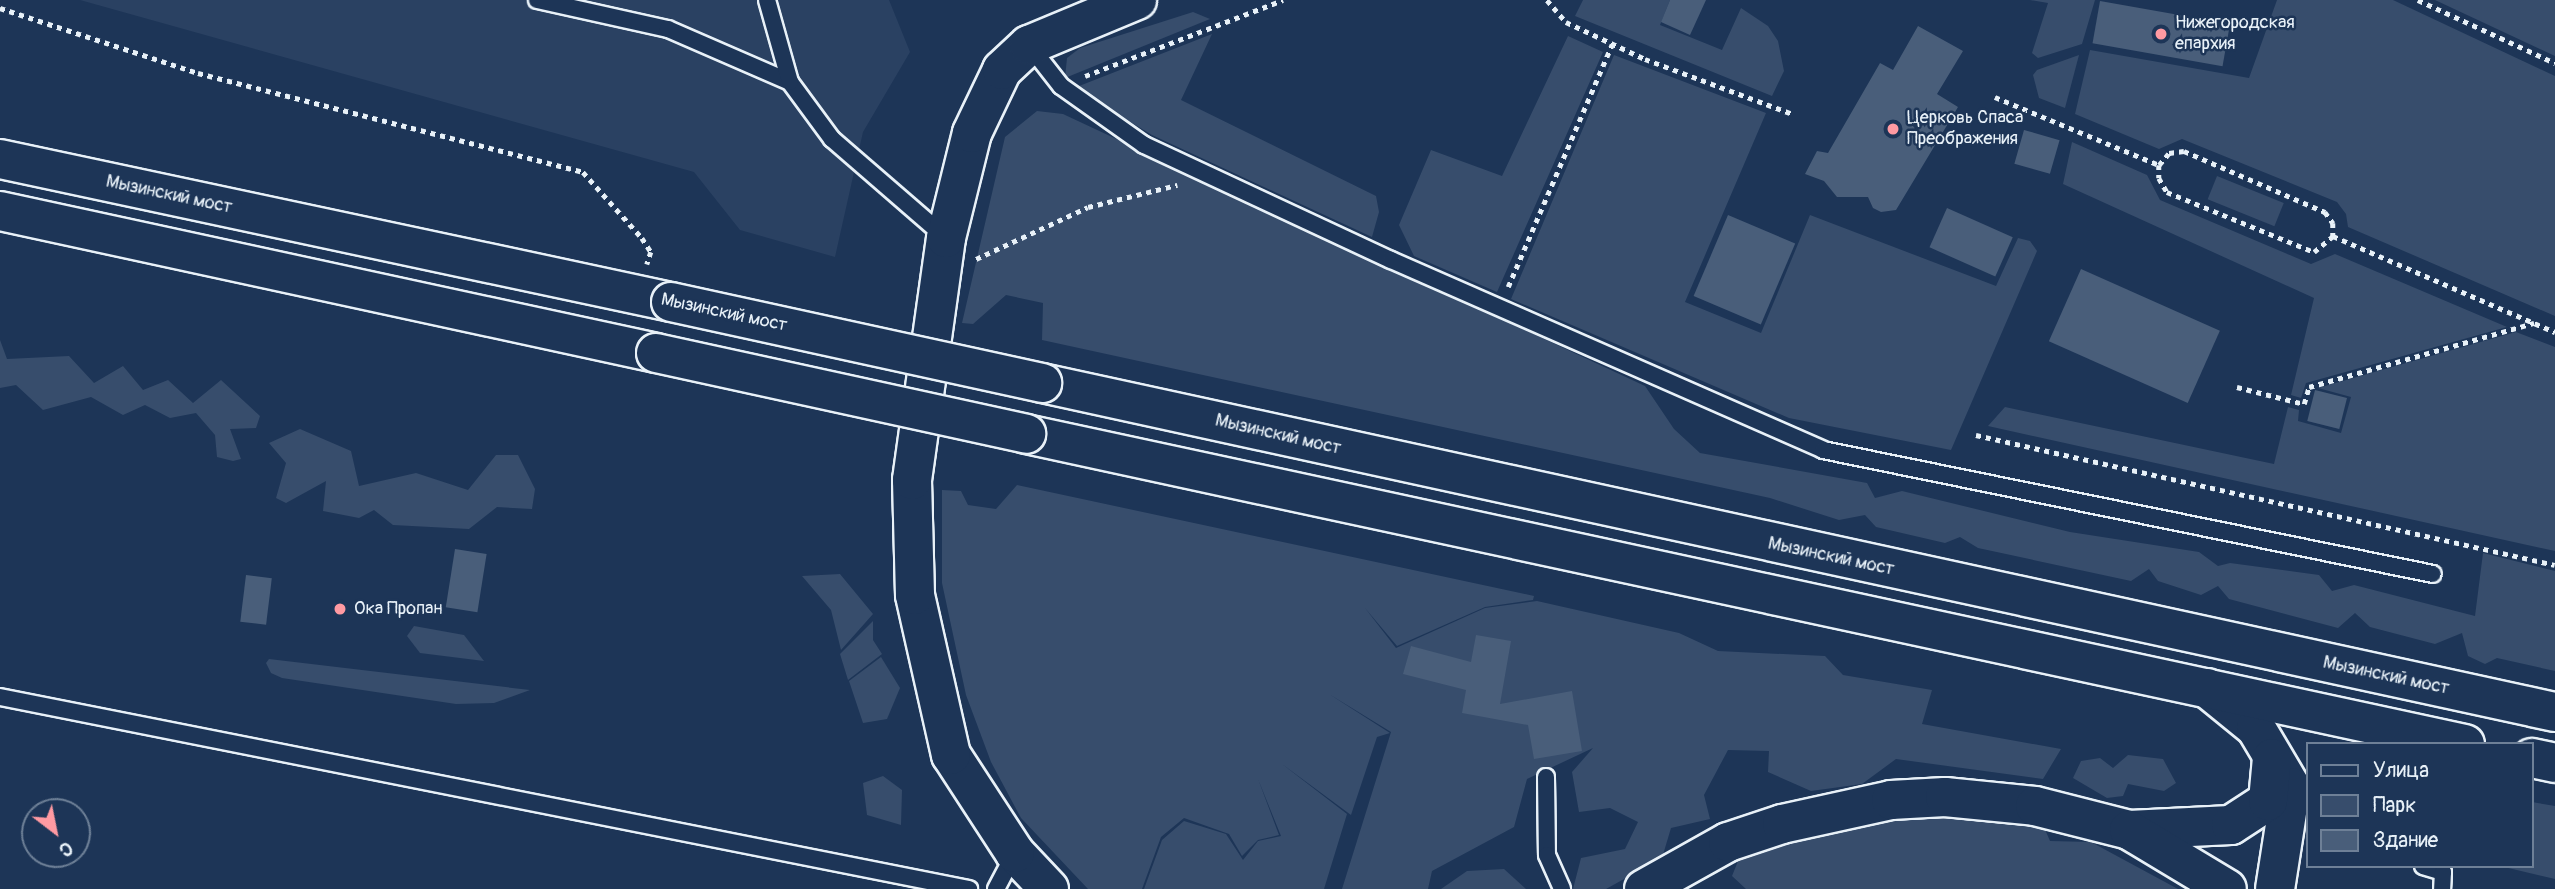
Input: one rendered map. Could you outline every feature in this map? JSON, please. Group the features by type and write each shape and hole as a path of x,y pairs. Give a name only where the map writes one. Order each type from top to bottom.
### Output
{"main road":[{"path":"1049,889 1015,853 951,755 915,595 912,480 946,238 972,133 1002,70 1030,45 1137,0"},
{"name":"Мызинский мост","path":"0,159 655,298 2555,712"},
{"path":"0,211 2457,742"},
{"path":"2207,688 2256,728 2291,782 2274,889"},
{"path":"2534,758 2555,763"},
{"path":"2129,830 2231,825 2291,782"},
{"path":"1644,889 1728,842 1837,810 1891,800 1945,797 2035,806 2129,830 2227,889"}],"lane":[{"path":"537,0 668,29 790,82"},
{"path":"767,0 790,82 832,139 946,238"},
{"path":"1030,45 1061,86 1144,145 1209,177 1823,450 2433,574"},
{"path":"0,697 969,889"},
{"path":"1546,776 1547,855 1562,889"},
{"path":"996,889 1015,853"},
{"path":"2430,868 2443,872 2442,889"}],"path":[{"path":"1061,86 1283,0"},
{"path":"1547,0 1566,22 1612,44 1793,114"},
{"path":"2418,0 2555,63"},
{"path":"0,8 198,73 583,172 651,252 655,298"},
{"path":"1500,307 1612,44"},
{"path":"1994,97 2159,165"},
{"path":"2184,151 2325,212 2333,223 2333,236 2314,252 2167,191 2159,178 2159,165 2169,153 2184,151"},
{"path":"941,276 1088,207 1209,177"},
{"path":"2333,236 2555,332"},
{"path":"2237,387 2304,404 2309,387 2535,323"},
{"path":"1976,435 2555,565"}],"shaded area":[{"path":"80,0 889,0 910,52 863,132 835,257 740,230 694,172"}],"green space":[{"path":"1583,0 1670,0 1660,25 1722,50 1741,8 1768,26 1778,41 1784,71 1772,96 1575,16"},
{"path":"2030,0 2095,0 2082,44 2038,58 2032,53 2048,3"},
{"path":"2277,0 2393,0 2555,76 2555,316 2348,227 2346,214 2337,202 2182,139 2159,149 2075,114 2090,50 2249,78"},
{"path":"2435,0 2555,0 2555,56"},
{"path":"1193,12 1210,19 1065,78 1067,58 1080,48"},
{"path":"1212,34 1181,100 1376,196 1379,212 1372,237 1152,135 1074,88"},
{"path":"1568,36 1603,52 1497,292 1414,256 1399,225 1431,150 1502,176"},
{"path":"1614,55 1766,113 1685,302 1761,333 1810,215 1996,286 2018,238 2030,241 2037,251 1951,450 1789,418 1511,299"},
{"path":"2079,55 2065,108 2039,98 2033,75 2037,70"},
{"path":"1037,111 1063,114 1645,386 1674,429 1700,453 1867,483 1875,498 1902,491 2070,532 2199,552 2218,566 2230,563 2319,575 2332,591 2354,585 2475,616 2483,553 2555,571 2555,671 2497,658 2485,664 2468,656 2462,633 2435,644 2370,627 2355,613 2338,628 2229,599 2218,586 2201,595 2158,581 2149,569 2131,581 1978,548 1960,537 1945,543 1876,527 1865,515 1839,520 1770,498 1042,340 1043,303 1006,295 973,324 962,323 1005,137"},
{"path":"2072,142 2147,175 2160,200 2311,264 2335,254 2507,327 2306,383 2301,398 2291,395 2314,298 2063,184"},
{"path":"2217,176 2284,203 2274,226 2208,199"},
{"path":"2516,332 2555,347 2555,551 1988,426 2005,407 2274,464 2288,407 2299,410 2298,421 2341,433 2351,397 2318,388"},
{"path":"0,340 7,359 69,356 94,383 123,366 143,390 168,380 193,403 221,380 260,416 256,428 230,429 241,459 233,461 217,457 215,435 196,413 170,418 145,405 123,415 91,397 43,410 16,385 0,388"},
{"path":"300,429 351,451 359,486 416,473 468,490 496,455 518,455 535,489 532,509 497,507 469,529 393,525 374,510 359,518 323,511 326,481 286,503 276,498 286,463 269,443"},
{"path":"1017,485 1534,596 1533,600 1485,607 1397,646 1365,608 1396,648 1485,608 1537,601 1679,633 1718,651 1825,656 1843,675 1932,690 1922,724 2061,749 2043,779 1896,759 1862,784 1811,791 1768,772 1769,751 1728,750 1704,795 1710,819 1671,828 1662,858 1606,889 1573,889 1581,858 1625,849 1638,822 1610,808 1579,812 1572,772 1593,748 1527,779 1514,827 1432,871 1428,889 1342,889 1391,732 1329,694 1390,733 1377,737 1351,815 1282,764 1347,814 1324,889 1144,889 1162,840 1184,821 1226,834 1243,860 1258,841 1281,836 1258,779 1279,835 1258,840 1242,856 1229,834 1184,818 1161,837 1142,889 1088,889 1021,818 991,762 966,695 942,583 942,490 961,491 968,505 996,509"},
{"path":"840,574 873,614 841,650 831,610 802,576"},
{"path":"873,621 873,640 882,654 848,680 840,654"},
{"path":"414,626 464,635 484,661 420,653 407,636"},
{"path":"881,657 900,688 887,719 863,723 849,681"},
{"path":"269,659 530,690 494,703 456,704 282,678 271,673 266,663"},
{"path":"2128,755 2163,759 2176,783 2164,791 2128,784 2123,796 2107,798 2073,778 2081,761 2100,758 2113,768"},
{"path":"883,776 902,790 901,825 867,815 863,783"},
{"path":"2534,802 2555,806 2555,879 2508,868 2534,868"},
{"path":"2001,815 2041,820 2050,841 2091,842 2178,889 1746,889 1732,876 1742,851 1896,816"},
{"path":"1504,869 1526,889 1441,889 1467,871"}],"building":[{"path":"1670,0 1706,0 1690,35 1661,22"},
{"name":"Нижегородская епархия","path":"2100,1 2230,24 2223,66 2093,43"},
{"name":"Церковь Спаса Преображения","path":"1918,26 1963,51 1937,94 1958,107 1896,210 1881,212 1873,208 1868,197 1837,197 1824,181 1805,174 1817,151 1828,153 1880,63 1893,70"},
{"path":"2024,130 2060,140 2050,174 2014,164"},
{"path":"1947,208 2013,237 1995,277 1930,247"},
{"path":"1728,215 1795,244 1761,325 1694,296"},
{"path":"2081,269 2220,331 2188,403 2049,341"},
{"path":"2315,390 2347,398 2339,429 2307,421"},
{"path":"455,549 487,554 477,612 446,607"},
{"path":"246,575 272,578 266,625 240,622"},
{"path":"1476,635 1511,641 1500,704 1572,691 1582,751 1534,759 1528,725 1462,713 1466,690 1403,674 1411,646 1471,662"}],"place":[{"name":"Нижегородская епархия","path":"2161,34"},
{"name":"Церковь Спаса Преображения","path":"1893,129"},
{"name":"Ока Пропан","path":"340,609"}]}
